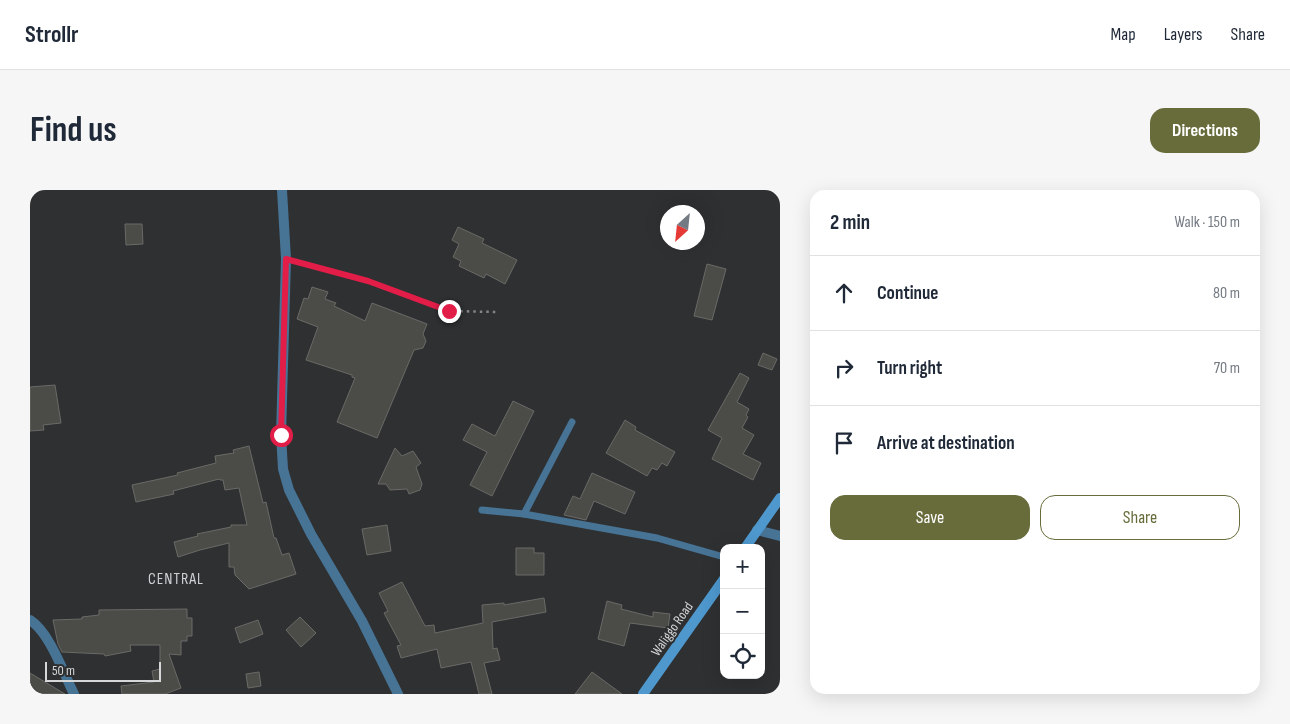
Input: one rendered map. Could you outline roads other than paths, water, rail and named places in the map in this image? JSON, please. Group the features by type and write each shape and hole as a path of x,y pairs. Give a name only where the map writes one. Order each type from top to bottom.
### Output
{"street":[{"path":"282,190 286,259 281,435 288,490 310,534 362,621 398,694"},
{"path":"748,544 780,498"},
{"path":"757,530 780,536"},
{"name":"Waliggo Road","path":"642,694 720,585"},
{"path":"30,620 37,624 45,634 74,694"}],"lane":[{"path":"524,514 572,422"},
{"path":"482,510 524,514 657,538 720,556"}],"district":[{"name":"CENTRAL","path":"176,579"}]}
